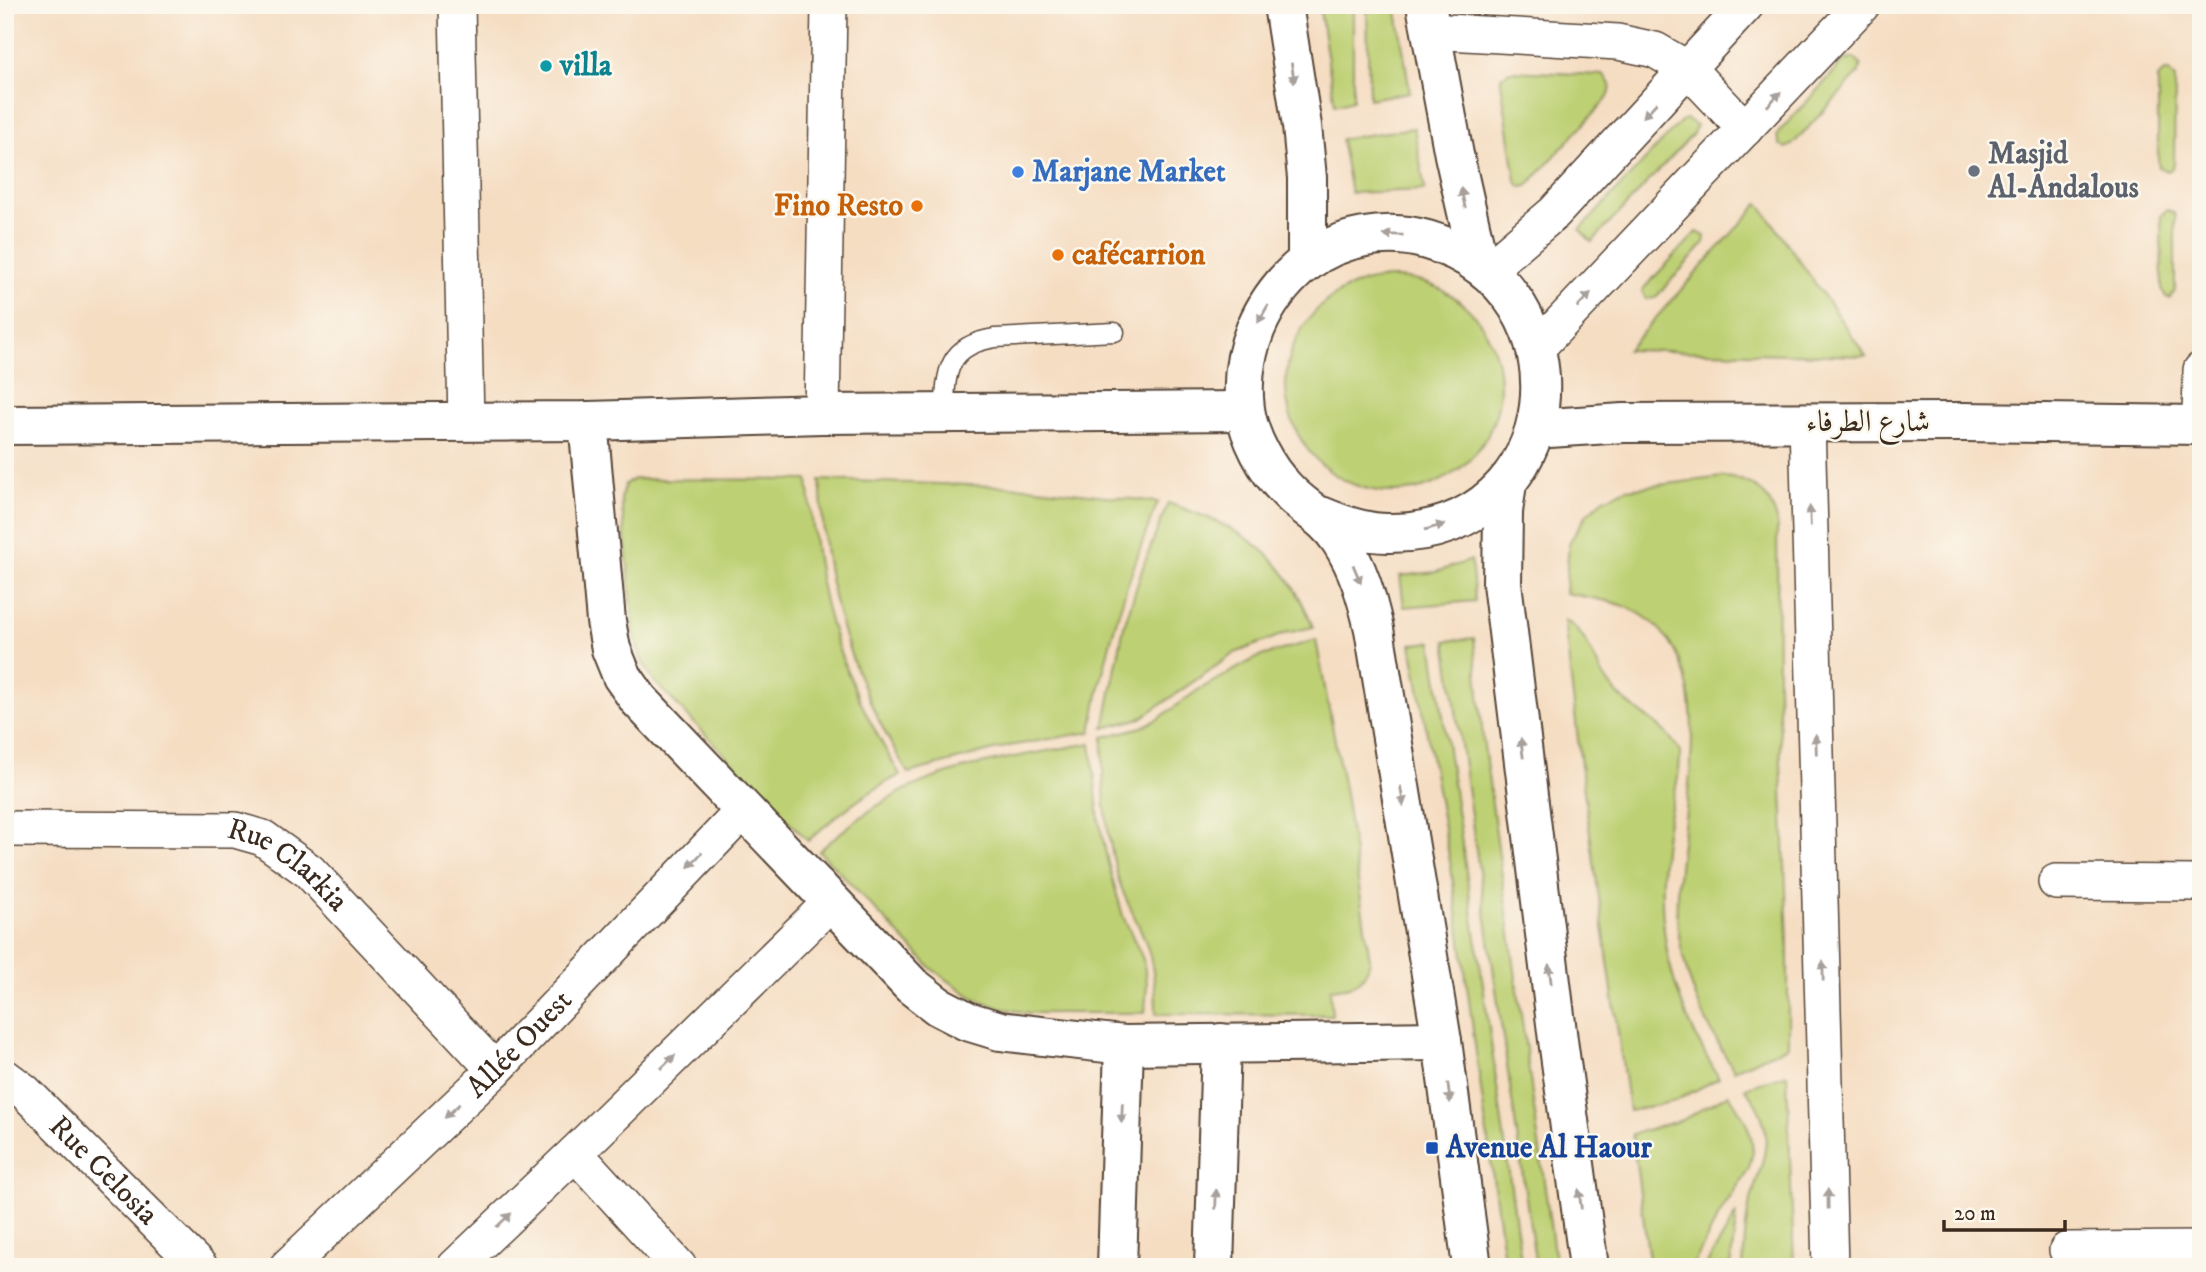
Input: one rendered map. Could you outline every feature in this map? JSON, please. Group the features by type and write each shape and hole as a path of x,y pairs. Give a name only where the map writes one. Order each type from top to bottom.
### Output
{"street":[{"path":"457,5 466,421"},
{"path":"822,414 829,5"},
{"path":"1283,5 1302,126 1307,178 1307,262"},
{"path":"1483,267 1554,213 1746,5"},
{"path":"1536,349 1745,129 1850,10"},
{"path":"1483,267 1465,211 1428,18 1637,44 1655,50 1688,69 1745,129"},
{"path":"1375,235 1412,235 1447,246 1483,267 1508,293 1525,319 1536,349 1541,389 1535,429 1524,458 1507,483 1482,505 1452,522 1420,531 1375,532 1353,528 1321,516 1286,490 1260,453 1245,411 1244,369 1254,328 1276,292 1307,262 1339,244 1375,235"},
{"path":"2201,370 2201,425"},
{"path":"5,409 6,425 588,421 822,414 1245,411"},
{"path":"588,421 606,621 611,649 622,676 639,700 743,811 911,985 938,1006 967,1021 1000,1031 1124,1045 1442,1041"},
{"path":"1807,422 1830,1267"},
{"name":"شارع الطرفاء","path":"1535,429 1623,423 2201,425"},
{"path":"1507,483 1501,548 1504,605 1590,1267"},
{"path":"1321,516 1356,569 1372,620 1442,1041 1472,1267"},
{"name":"Allée Ouest","path":"287,1267 495,1070 743,811"},
{"name":"Rue Clarkia","path":"5,829 235,830 263,838 309,871 495,1070"},
{"path":"2056,882 2201,883"},
{"path":"455,1267 832,901"},
{"path":"1214,1267 1221,1043"},
{"path":"1117,1267 1124,1045"},
{"name":"Rue Celosia","path":"5,1077 24,1091 200,1267"},
{"path":"575,1153 679,1267"},
{"path":"2067,1250 2201,1249"}],"lane":[{"path":"945,413 945,381 950,363 962,350 977,341 1115,332"}],"green space":[{"path":"1319,5 1353,5 1353,100 1335,105"},
{"path":"1367,5 1396,5 1410,92 1369,99"},
{"path":"1854,58 1861,65 1858,74 1792,145 1786,148 1780,145 1777,136 1779,132 1844,61"},
{"path":"1510,71 1603,75 1610,86 1607,99 1527,186 1521,187 1516,181 1501,82 1501,77"},
{"path":"2164,72 2169,72 2175,79 2174,163 2168,171 2159,167 2158,162 2158,78"},
{"path":"1687,119 1696,125 1693,134 1592,242 1580,230 1681,121"},
{"path":"1414,128 1425,190 1351,193 1341,139"},
{"path":"1759,203 1866,356 1627,350"},
{"path":"2167,210 2175,216 2175,291 2170,298 2166,297 2162,290 2161,215"},
{"path":"1697,232 1705,236 1704,244 1655,298 1646,299 1642,291 1645,287"},
{"path":"1393,278 1434,286 1469,309 1492,344 1500,385 1492,426 1469,461 1434,484 1393,492 1352,484 1317,461 1294,426 1286,385 1294,344 1317,309 1352,286"},
{"path":"1723,477 1743,481 1758,489 1774,510 1777,520 1778,687 1788,942 1788,1046 1734,1070 1696,997 1679,938 1678,882 1691,755 1691,713 1685,674 1669,641 1642,615 1615,603 1565,593 1569,543 1587,514 1604,499 1627,489"},
{"path":"635,479 808,480 819,572 838,648 856,692 900,775 852,805 808,841 653,680 642,661 635,638 621,498 625,484"},
{"path":"820,480 1029,487 1158,502 1118,615 1091,732 1009,746 908,773 879,722 846,640 826,554"},
{"path":"1168,503 1218,522 1257,546 1289,579 1313,627 1286,633 1235,653 1141,718 1104,728 1124,626"},
{"path":"1471,560 1475,601 1404,607 1400,576 1436,572"},
{"path":"1564,620 1579,633 1610,685 1666,733 1680,752 1679,772 1666,832 1662,867 1664,930 1677,990 1688,1019 1719,1078 1675,1101 1629,1111 1584,791"},
{"path":"1474,638 1483,739 1556,1267 1536,1267 1446,641"},
{"path":"1316,640 1345,794 1370,960 1368,968 1361,980 1351,986 1330,989 1332,1015 1156,1014 1151,958 1119,881 1110,846 1104,792 1103,737 1142,727 1158,719 1198,690 1258,657"},
{"path":"1432,642 1522,1267 1505,1267 1451,867 1411,644"},
{"path":"1091,743 1099,820 1108,863 1123,916 1143,959 1147,983 1145,1013 1029,1013 1000,1008 972,997 932,969 819,851 872,809 929,780 998,760"},
{"path":"1787,1074 1794,1267 1743,1267 1749,1207 1763,1159 1766,1133 1763,1119 1745,1088"},
{"path":"1729,1094 1745,1120 1751,1136 1753,1152 1749,1168 1720,1213 1692,1267 1650,1267 1632,1134 1682,1120"},
{"path":"1737,1213 1730,1267 1705,1267"}],"place":[{"name":"villa","path":"546,66"},
{"name":"Masjid Al-Andalous","path":"1974,171"},
{"name":"Marjane Market","path":"1018,172"},
{"name":"Fino Resto","path":"917,206"},
{"name":"cafécarrion","path":"1058,255"},
{"name":"Avenue Al Haour","path":"1432,1148"}]}
